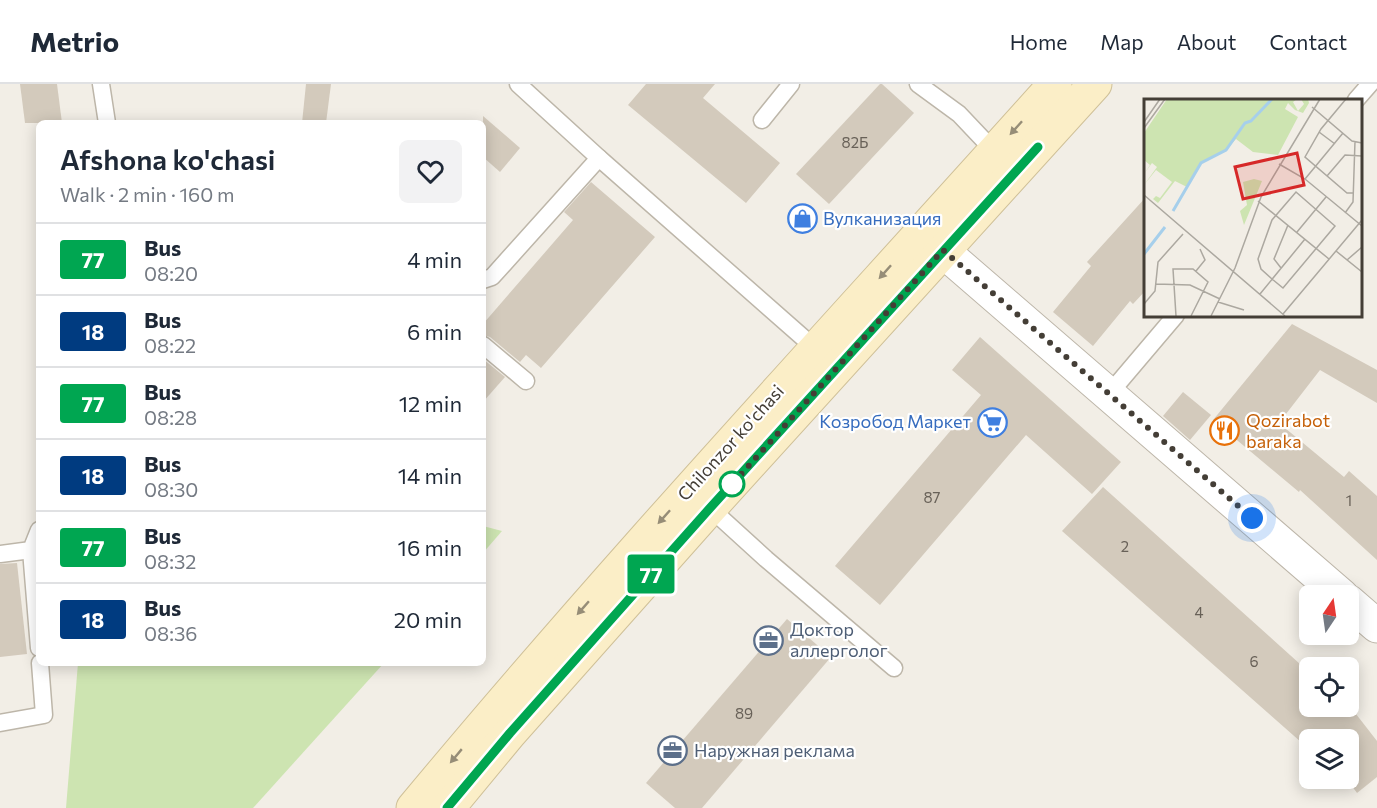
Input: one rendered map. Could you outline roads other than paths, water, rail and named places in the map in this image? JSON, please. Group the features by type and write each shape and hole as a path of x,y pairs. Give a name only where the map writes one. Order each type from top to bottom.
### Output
{"main road":[{"name":"Chilonzor ko'chasi","path":"448,808 510,733 710,508 933,241 995,152 1055,84"},
{"name":"Chilonzor ko'chasi","path":"412,808 621,564 816,348 933,241 1095,84"}],"street":[{"path":"933,241 1329,585"},
{"path":"1359,610 1377,626"}],"lane":[{"path":"101,84 107,120"},
{"path":"518,84 816,348"},
{"path":"762,120 791,84"},
{"path":"918,84 959,114 995,152"},
{"path":"1357,99 1370,84"},
{"path":"486,279 492,277 599,158"},
{"path":"1109,394 1175,316"},
{"path":"486,348 526,381"},
{"path":"710,508 894,668"},
{"path":"36,538 31,550 36,611"},
{"path":"0,554 31,550"},
{"path":"0,723 44,715 40,666"}],"place":[{"name":"Вулканизация","path":"802,219"},
{"name":"Козробод Маркет","path":"992,422"},
{"name":"Qozirabot baraka","path":"1225,431"},
{"name":"Доктор аллерголог","path":"769,640"},
{"name":"Наружная реклама","path":"673,751"}]}
